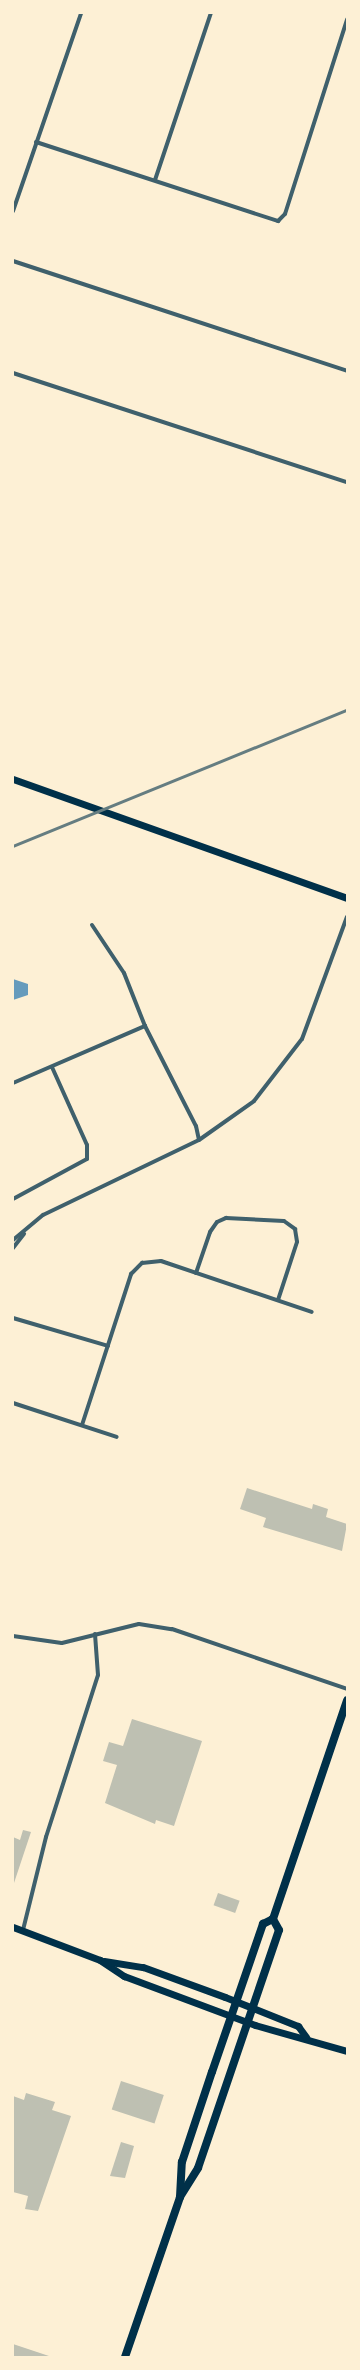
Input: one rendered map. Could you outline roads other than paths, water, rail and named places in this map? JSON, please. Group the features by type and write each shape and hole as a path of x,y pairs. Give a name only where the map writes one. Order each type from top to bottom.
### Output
{"main road":[{"path":"13,779 347,898"},
{"path":"180,2197 182,2162 263,1924 272,1919 347,1700"},
{"path":"125,2357 180,2197 198,2168 279,1930 272,1919"},
{"path":"13,1927 100,1960 143,1967 237,2001 298,2026 306,2037"},
{"path":"100,1960 124,1976 247,2022 296,2039 306,2037 347,2051"}],"street":[{"path":"13,211 81,13"},
{"path":"154,180 211,13"},
{"path":"36,142 278,221 285,214 347,20"},
{"path":"13,261 347,371"},
{"path":"13,373 347,482"},
{"path":"13,1240 43,1215 199,1140 254,1101 302,1039 347,917"},
{"path":"92,925 124,973 145,1026 196,1126 199,1140"},
{"path":"13,1083 145,1026"},
{"path":"13,1199 87,1159 87,1145 52,1066"},
{"path":"196,1273 210,1232 217,1222 226,1218 284,1221 295,1229 297,1242 278,1300"},
{"path":"13,1248 28,1228"},
{"path":"82,1425 131,1274 138,1265 156,1260 312,1312"},
{"path":"13,1318 108,1346"},
{"path":"13,1403 117,1437"},
{"path":"13,1636 62,1643 140,1624 172,1629 347,1689"},
{"path":"23,1930 46,1837 98,1675 95,1634"}],"water":[{"path":"13,979 28,984 28,995 13,1000"}],"railway":[{"path":"13,846 347,710"}]}
